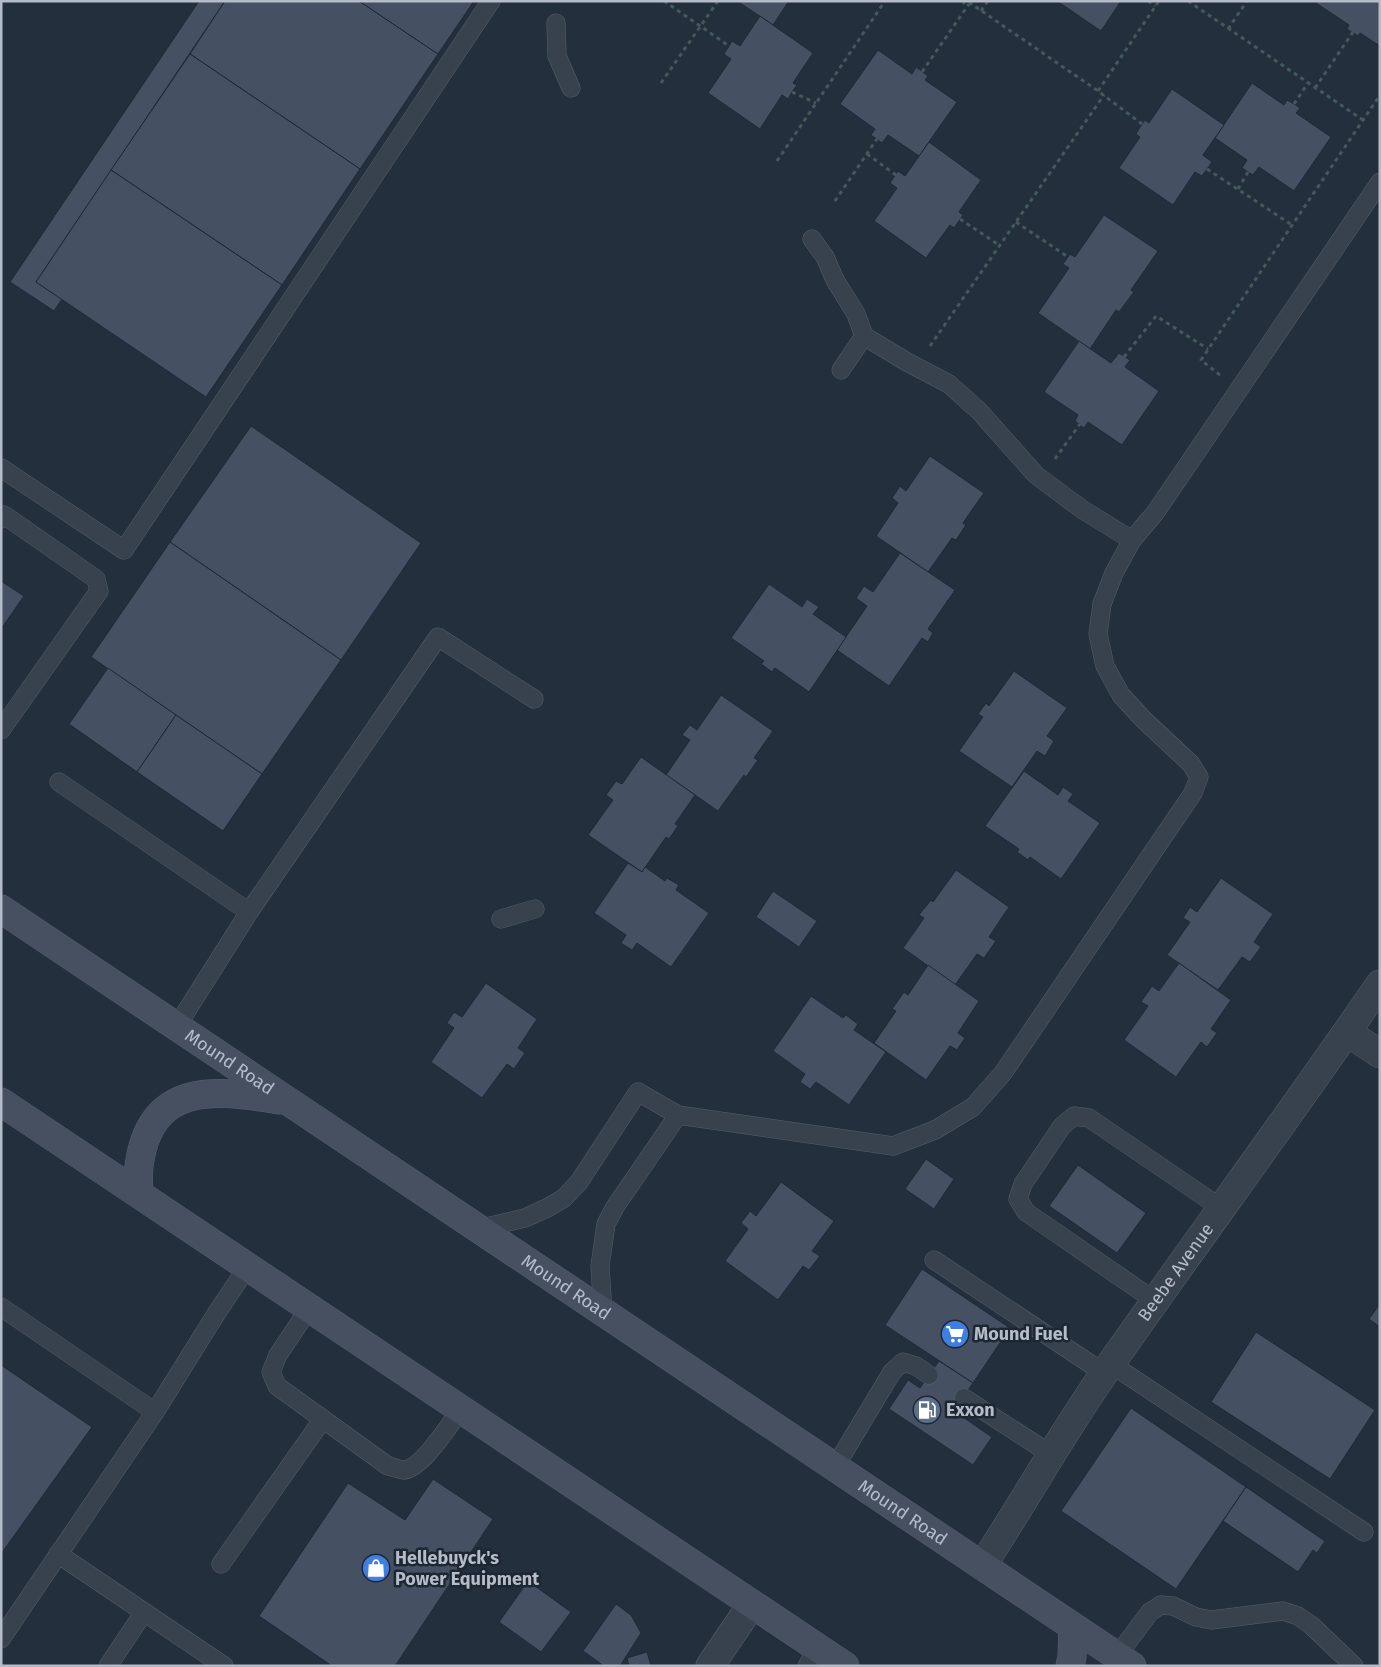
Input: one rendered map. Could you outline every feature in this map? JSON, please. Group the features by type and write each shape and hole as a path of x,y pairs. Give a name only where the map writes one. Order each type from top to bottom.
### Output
{"main road":[{"name":"Mound Road","path":"1,909 1125,1661"},
{"path":"138,1193 139,1166 145,1143 153,1125 165,1111 179,1100 198,1094 239,1093 287,1101"},
{"path":"1,1102 752,1604 813,1657 845,1666"},
{"path":"1070,1666 1073,1627"}],"street":[{"name":"Beebe Avenue","path":"982,1566 1108,1368 1380,984"},
{"path":"1347,1032 1380,1054"},
{"path":"710,1666 752,1604"}],"lane":[{"path":"1,468 124,550 491,1"},
{"path":"556,23 557,56 571,88"},
{"path":"478,1229 525,1218 564,1198 579,1182 638,1092 678,1115 894,1146 935,1130 973,1107 1003,1073 1193,794 1199,777 1191,764 1121,696 1105,666 1098,634 1102,604 1114,573 1132,540 1155,513 1380,182"},
{"path":"812,239 825,257 835,280 856,314 864,336 949,384 979,411 1036,475 1083,510 1132,540"},
{"path":"841,370 864,336"},
{"path":"1,519 4,515 96,578 100,591 1,730"},
{"path":"177,1026 249,912 438,636 534,699"},
{"path":"59,782 249,912"},
{"path":"500,919 535,909"},
{"path":"603,1313 600,1266 606,1224 614,1207 678,1115"},
{"path":"1156,1301 1026,1212 1018,1200 1023,1184 1062,1126 1074,1116 1089,1118 1221,1208"},
{"path":"934,1260 1108,1368 1364,1532"},
{"path":"1,1638 155,1412 248,1266"},
{"path":"1,1307 155,1412"},
{"path":"310,1307 278,1355 271,1372 277,1386 388,1466 404,1470 415,1466 427,1454 461,1409"},
{"path":"835,1467 892,1372 903,1362 916,1366 929,1375"},
{"path":"964,1398 1052,1455"},
{"path":"221,1564 323,1419"},
{"path":"58,1554 224,1666"},
{"path":"1125,1661 1150,1612 1161,1605 1173,1606 1196,1617 1211,1620 1283,1611 1298,1616 1311,1625 1354,1666"},
{"path":"108,1666 144,1612"}],"path":[{"path":"664,1 729,46"},
{"path":"661,83 718,1"},
{"path":"777,161 885,1"},
{"path":"962,1 965,4 970,4 1104,95 1142,124"},
{"path":"981,12 988,1"},
{"path":"1148,1 1156,6"},
{"path":"1098,91 1159,1"},
{"path":"1188,1 1363,120"},
{"path":"1228,29 1247,1"},
{"path":"922,72 970,4"},
{"path":"1315,88 1353,32"},
{"path":"1294,104 1308,83"},
{"path":"792,92 816,103"},
{"path":"930,346 1104,95"},
{"path":"1238,390 1201,360 1380,95"},
{"path":"835,200 877,139"},
{"path":"867,154 896,175"},
{"path":"1207,169 1292,225"},
{"path":"1238,189 1248,172"},
{"path":"960,219 1000,245"},
{"path":"1016,222 1068,257"},
{"path":"1124,357 1156,316 1208,349"},
{"path":"1055,458 1080,424"}],"building":[{"path":"199,1 225,1 36,282 62,299 54,311 10,282"},
{"path":"225,1 359,1 438,54 360,169 190,54"},
{"path":"359,1 474,1 438,54"},
{"path":"737,1 789,1 773,25"},
{"path":"1057,1 1121,1 1101,31"},
{"path":"1317,1 1380,1 1380,46 1360,33 1358,36 1347,29 1349,25 1316,3"},
{"path":"760,16 813,53 793,83 797,85 788,99 782,95 760,129 708,93 731,59 724,54 732,41 740,46"},
{"path":"878,50 912,74 916,67 928,76 925,80 957,102 919,156 888,135 882,143 871,135 875,129 840,104"},
{"path":"190,54 360,169 282,285 111,170"},
{"path":"1252,83 1284,105 1287,100 1300,108 1296,113 1331,137 1294,191 1259,167 1253,175 1242,168 1247,160 1215,138"},
{"path":"1172,89 1224,125 1203,155 1212,162 1202,176 1195,172 1173,205 1119,168 1140,137 1136,134 1142,124 1145,120 1149,123"},
{"path":"929,142 981,180 959,212 963,215 954,228 950,225 926,258 874,221 897,188 890,183 898,171 905,176"},
{"path":"111,170 282,285 206,397 36,282"},
{"path":"1104,215 1158,251 1131,290 1134,292 1119,312 1116,310 1090,349 1038,313 1069,268 1063,264 1070,254 1075,257"},
{"path":"1079,341 1111,363 1119,353 1130,360 1125,367 1159,391 1122,445 1088,422 1084,428 1075,421 1078,415 1044,392"},
{"path":"251,426 421,543 341,660 170,542"},
{"path":"930,456 984,493 963,523 966,525 956,540 952,538 928,572 876,536 898,503 892,498 900,486 906,491"},
{"path":"170,542 341,660 262,774 91,657"},
{"path":"900,553 955,590 928,629 933,633 928,642 922,638 889,686 837,650 867,606 856,598 864,586 873,592"},
{"path":"1,581 24,596 1,629"},
{"path":"769,584 802,607 807,599 819,607 813,614 846,637 809,692 775,668 772,672 761,664 764,661 731,638"},
{"path":"108,668 176,715 137,772 69,724"},
{"path":"1014,671 1067,708 1047,736 1054,741 1045,756 1037,751 1012,787 959,751 983,717 978,714 986,703 989,706"},
{"path":"721,695 773,731 754,758 758,760 746,777 744,775 718,811 666,775 690,740 682,735 690,725 697,730"},
{"path":"176,715 262,774 223,831 137,772"},
{"path":"641,757 695,795 675,824 678,826 669,839 666,837 642,872 588,835 613,800 606,795 616,781 622,784"},
{"path":"1024,771 1058,795 1063,787 1073,794 1068,801 1100,823 1061,879 1030,857 1028,860 1017,852 1019,849 985,826"},
{"path":"628,863 642,872 645,867 665,881 667,878 679,885 676,890 709,913 671,967 637,943 632,950 621,943 626,935 594,913"},
{"path":"956,870 1009,907 989,937 996,941 984,958 977,954 955,985 903,948 924,918 919,915 931,900 933,902"},
{"path":"1221,878 1273,914 1254,942 1261,947 1250,962 1242,957 1218,990 1167,955 1190,922 1183,918 1190,907 1197,912"},
{"path":"773,891 817,921 799,947 756,917"},
{"path":"1179,963 1231,1000 1211,1029 1217,1033 1207,1047 1201,1042 1176,1077 1124,1040 1148,1006 1141,1002 1152,986 1159,991"},
{"path":"928,965 979,1001 958,1033 965,1038 957,1050 950,1046 926,1080 874,1043 896,1011 892,1009 904,992 908,995"},
{"path":"486,983 537,1019 518,1048 525,1053 514,1069 507,1064 482,1098 431,1062 454,1028 447,1023 454,1012 462,1017"},
{"path":"811,996 843,1018 846,1015 858,1024 854,1030 886,1052 849,1105 816,1082 810,1089 800,1082 805,1074 773,1051"},
{"path":"926,1159 954,1179 934,1209 905,1189"},
{"path":"1078,1165 1146,1213 1117,1253 1049,1206"},
{"path":"781,1182 834,1221 812,1251 820,1256 809,1270 803,1266 778,1300 725,1261 748,1229 741,1223 750,1211 756,1216"},
{"path":"922,1269 1010,1328 973,1383 885,1325"},
{"path":"1380,1304 1380,1327 1369,1319"},
{"path":"1256,1332 1375,1410 1330,1479 1211,1402"},
{"path":"939,1361 973,1383 954,1411 992,1437 973,1465 889,1409 908,1380 920,1388"},
{"path":"1,1365 92,1427 1,1554"},
{"path":"1131,1408 1246,1487 1176,1589 1061,1511"},
{"name":"Hellebuyck's Power Equipment","path":"433,1479 493,1519 395,1666 332,1666 259,1616 348,1483 405,1520"},
{"path":"1246,1487 1325,1541 1317,1553 1313,1550 1298,1572 1223,1521"},
{"path":"528,1581 571,1612 541,1652 499,1622"},
{"path":"616,1604 631,1615 641,1633 620,1666 604,1666 583,1651"},
{"path":"647,1652 651,1666 629,1666 627,1658"}],"place":[{"name":"Mound Fuel","path":"955,1334"},
{"name":"Exxon","path":"927,1410"},
{"name":"Hellebuyck's Power Equipment","path":"376,1568"}]}
